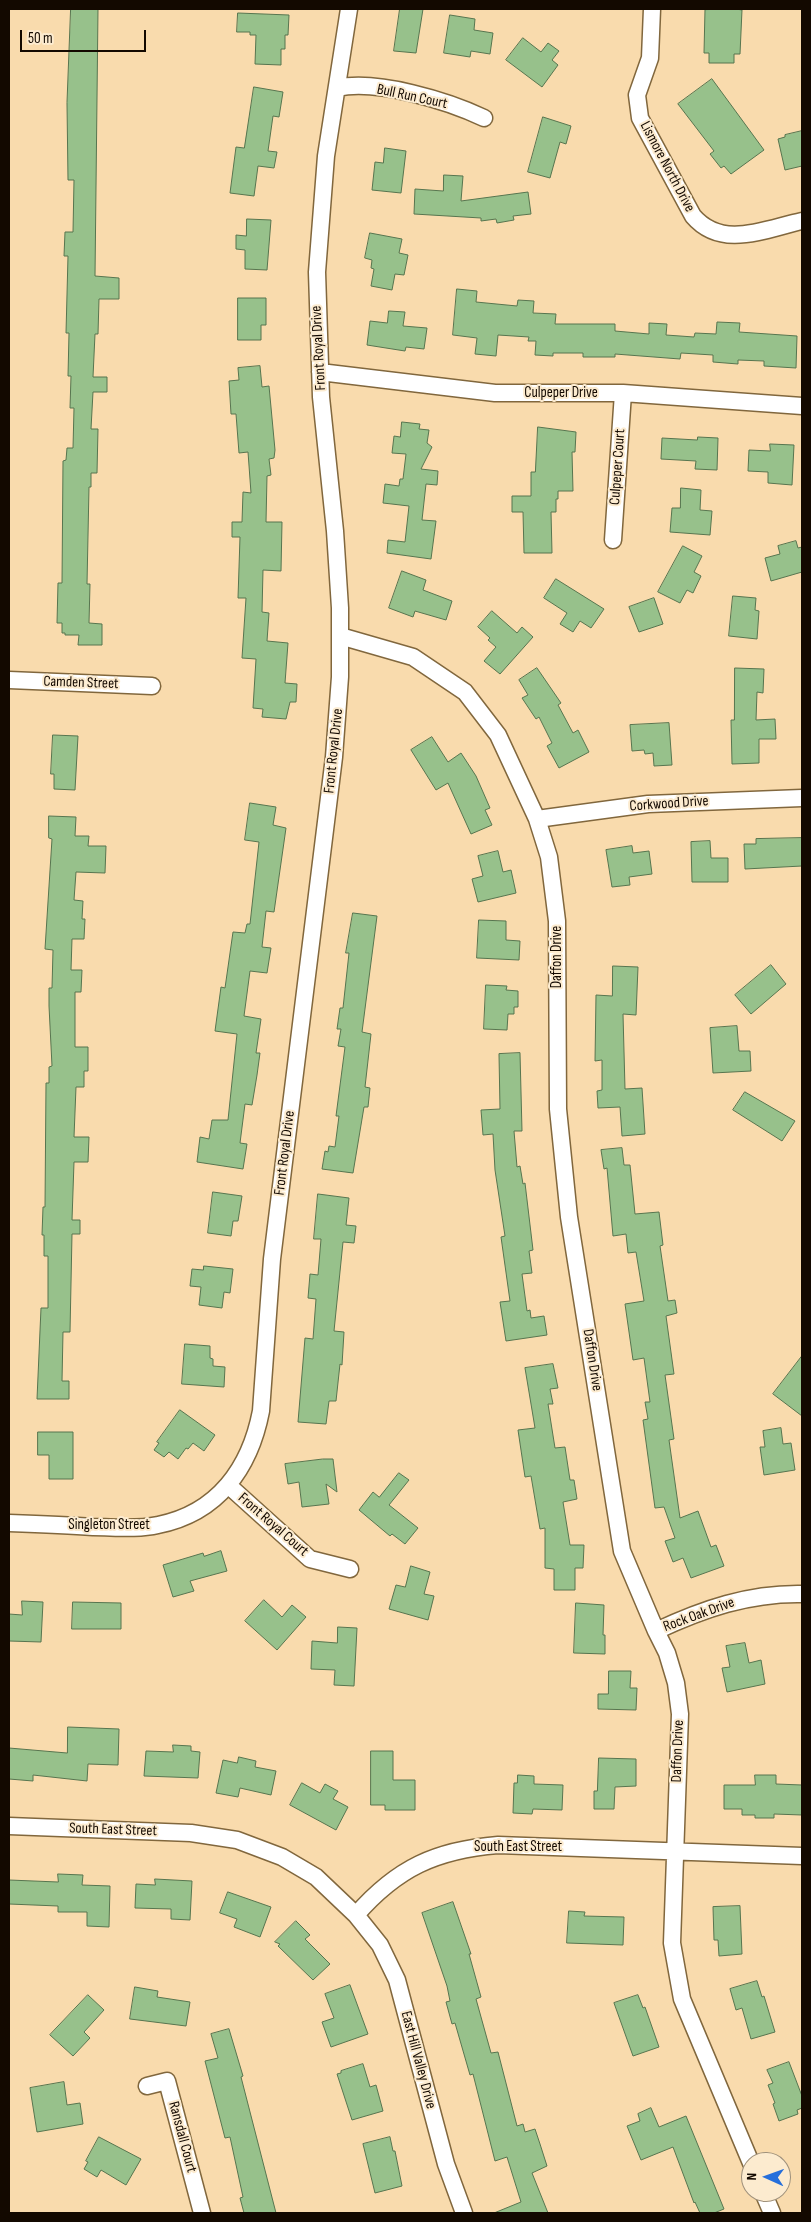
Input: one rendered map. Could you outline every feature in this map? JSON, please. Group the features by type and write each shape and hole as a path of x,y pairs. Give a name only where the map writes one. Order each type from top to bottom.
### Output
{"street":[{"name":"Front Royal Drive","path":"228,1485 250,1451 256,1435 261,1411 272,1259 337,733 340,677 338,562 320,372 317,303 318,233 326,156 350,9"},
{"name":"Lismore North Drive","path":"652,9 650,58 637,95 640,118 693,216 700,225 715,233 738,235 802,221"},
{"name":"Bull Run Court","path":"338,88 345,86 408,93 454,106 484,118"},
{"name":"Culpeper Drive","path":"320,372 495,393 622,393 802,406"},
{"name":"Culpeper Court","path":"614,540 622,393"},
{"name":"Daffon Drive","path":"340,636 413,657 464,692 498,735 537,818 549,857 557,922 558,1109 570,1217 622,1551 670,1660 676,1683 680,1714 672,1943 682,1999 746,2152"},
{"name":"Camden Street","path":"9,680 152,686"},
{"name":"Corkwood Drive","path":"537,818 648,804 802,798"},
{"name":"Singleton Street","path":"9,1523 133,1528 158,1525 196,1511 216,1497 228,1485"},
{"name":"Front Royal Court","path":"228,1485 310,1559 350,1569"},
{"name":"Rock Oak Drive","path":"656,1631 687,1616 725,1603 763,1595 802,1594"},
{"name":"South East Street","path":"9,1826 191,1833 237,1840 282,1857 316,1877 356,1915 367,1902 408,1868 437,1855 467,1847 498,1845 802,1856"},
{"name":"East Hill Valley Drive","path":"356,1915 380,1946 397,1980 446,2164 464,2213"},
{"name":"Ransdall Court","path":"147,2086 167,2081 202,2213"}],"building":[{"path":"71,9 98,9 95,276 119,278 119,299 99,299 98,334 95,334 93,377 107,377 107,392 93,392 91,429 98,429 97,473 91,473 91,487 89,487 87,584 90,584 89,623 102,624 102,645 78,645 79,635 65,635 65,633 62,633 62,623 57,623 58,583 62,583 63,461 66,460 67,448 73,448 74,408 70,408 71,376 68,376 69,333 66,333 68,256 64,256 65,232 73,232 74,180 68,180 67,103"},
{"path":"400,9 423,9 416,53 394,51"},
{"path":"705,10 742,10 740,54 734,54 734,63 709,63 709,53 704,53"},
{"path":"238,13 289,15 288,35 285,35 285,49 281,49 281,65 255,64 256,35 250,35 250,32 237,32"},
{"path":"450,15 475,19 474,30 493,33 490,54 471,51 470,57 444,53"},
{"path":"523,38 541,52 548,43 559,51 552,60 558,65 542,87 506,60"},
{"path":"712,79 764,150 731,174 724,166 721,168 710,154 714,151 678,104"},
{"path":"254,87 283,92 279,117 273,116 268,151 277,152 274,168 258,166 254,196 230,193 236,147 244,148"},
{"path":"543,117 571,126 566,144 560,142 550,178 528,172"},
{"path":"802,131 802,166 785,170 778,139 785,137 785,135"},
{"path":"385,148 406,151 401,193 372,190 375,162 383,163"},
{"path":"444,175 463,176 461,201 528,192 531,214 513,216 514,220 497,223 496,219 481,221 481,218 414,214 415,189 443,191"},
{"path":"247,219 271,220 267,270 245,269 245,250 236,249 236,235 246,236"},
{"path":"370,233 402,239 399,253 408,255 404,275 395,274 392,290 371,286 374,269 371,268 372,260 365,258"},
{"path":"457,289 477,291 476,302 517,306 518,300 534,301 533,313 556,314 555,324 615,324 615,331 649,334 649,323 667,324 666,335 694,337 695,333 716,334 717,322 740,323 739,332 797,336 796,368 764,366 764,361 738,360 738,364 713,362 713,355 681,353 680,359 615,354 615,357 583,357 583,353 553,353 553,356 535,355 536,341 528,341 529,337 498,335 496,356 475,354 477,338 453,335"},
{"path":"238,298 266,298 266,325 261,325 261,340 238,340"},
{"path":"389,311 405,312 403,326 427,328 424,349 406,347 405,351 367,345 370,321 387,323"},
{"path":"260,366 262,387 269,386 275,450 274,458 269,459 271,475 267,476 266,522 282,522 281,571 263,570 262,612 269,613 267,641 288,643 285,683 297,684 296,702 290,702 286,719 262,717 263,709 253,708 256,659 242,658 246,598 238,598 240,537 232,537 232,522 242,522 243,492 251,493 248,452 239,453 236,414 231,414 229,381 239,380 238,368"},
{"path":"402,422 420,424 419,429 429,430 427,443 432,447 421,469 438,471 437,485 426,484 422,520 436,521 431,559 387,553 388,540 405,542 409,506 383,503 385,484 399,486 400,479 403,479 406,454 392,453 394,436 400,437"},
{"path":"538,427 576,432 575,452 572,452 573,491 558,491 556,512 551,512 552,553 524,553 523,512 512,512 512,496 531,496 531,472 535,472"},
{"path":"698,437 718,438 717,470 695,469 696,461 661,459 662,438 697,440"},
{"path":"770,444 794,445 792,485 768,483 768,472 748,471 749,450 770,451"},
{"path":"681,488 701,490 700,510 712,511 710,535 670,532 672,508 680,508"},
{"path":"796,541 798,548 802,547 802,572 771,581 765,558 780,554 778,546"},
{"path":"683,546 702,556 694,572 701,576 693,593 687,590 680,603 658,592"},
{"path":"402,571 426,580 423,590 452,601 446,620 415,611 413,617 389,608"},
{"path":"556,579 604,609 591,628 580,621 573,632 560,624 567,613 544,598"},
{"path":"733,596 756,598 755,610 759,611 757,639 729,636"},
{"path":"654,598 663,624 639,632 629,607"},
{"path":"492,611 517,633 522,627 533,637 500,674 484,661 496,647 488,640 490,638 478,627"},
{"path":"537,668 561,703 558,705 573,733 578,730 589,752 559,768 547,746 552,743 539,717 536,719 522,698 528,695 519,680"},
{"path":"735,668 764,669 763,693 757,692 756,720 775,719 776,739 759,739 759,763 732,764 731,720 734,720"},
{"path":"669,723 672,765 654,766 653,753 645,754 644,750 632,751 630,725"},
{"path":"53,735 78,736 75,790 54,789 54,774 51,774"},
{"path":"432,737 448,762 461,753 476,776 490,808 485,810 492,825 471,834 448,783 436,790 411,750"},
{"path":"250,803 276,807 273,825 286,828 274,912 266,911 262,947 271,948 267,973 250,971 244,1016 261,1019 256,1053 260,1053 252,1105 245,1104 240,1143 247,1144 243,1169 197,1162 200,1137 209,1139 212,1120 228,1120 237,1034 215,1031 221,987 225,988 233,932 245,933 247,924 250,924 259,842 245,840"},
{"path":"49,816 76,817 75,836 89,836 88,846 106,846 105,873 76,872 74,900 83,901 82,919 85,919 84,939 72,939 71,970 82,970 81,992 75,992 75,1047 88,1047 88,1071 84,1071 84,1087 76,1087 74,1137 89,1137 88,1162 74,1162 72,1220 80,1220 80,1234 72,1234 70,1332 63,1332 62,1381 69,1381 69,1399 37,1399 41,1308 48,1308 48,1256 44,1256 44,1235 42,1235 43,1207 45,1207 46,1083 49,1083 49,1067 52,1066 49,988 52,988 53,950 45,949 52,839 49,838"},
{"path":"802,838 802,866 745,869 744,844 756,844 756,839"},
{"path":"710,841 711,858 728,858 728,882 692,882 691,842"},
{"path":"632,846 633,853 649,851 652,874 629,877 630,885 612,887 606,850"},
{"path":"498,851 503,872 511,870 516,893 478,902 472,879 483,876 478,856"},
{"path":"353,913 377,916 362,1032 371,1034 365,1087 370,1088 368,1107 364,1107 353,1173 322,1169 325,1151 328,1152 329,1146 335,1147 339,1116 336,1116 345,1047 338,1046 341,1029 337,1029 340,1008 343,1008 349,953 346,953"},
{"path":"479,920 506,921 506,940 520,941 519,960 477,958"},
{"path":"771,965 786,984 751,1014 735,995"},
{"path":"613,966 638,967 636,1015 623,1014 625,1089 642,1088 645,1134 622,1136 620,1107 598,1108 597,1091 602,1090 602,1060 595,1061 596,995 612,996"},
{"path":"486,985 507,986 506,990 518,991 518,1007 514,1007 514,1014 508,1014 507,1030 484,1029"},
{"path":"737,1026 739,1051 750,1051 751,1071 713,1073 710,1028"},
{"path":"520,1053 522,1131 514,1131 517,1167 520,1166 523,1184 525,1183 533,1250 529,1251 532,1273 522,1274 527,1311 530,1310 531,1318 544,1316 547,1335 506,1341 500,1302 510,1301 501,1237 505,1236 495,1170 493,1134 483,1135 481,1110 500,1109 499,1054"},
{"path":"745,1092 795,1121 782,1141 733,1110"},
{"path":"622,1148 624,1165 630,1165 635,1214 659,1212 663,1245 660,1246 668,1301 675,1300 677,1313 666,1316 674,1374 665,1375 674,1439 669,1440 680,1518 698,1511 711,1547 716,1545 724,1566 691,1578 683,1558 673,1562 665,1541 675,1538 664,1507 655,1508 643,1420 648,1419 645,1402 650,1402 644,1358 633,1360 625,1304 644,1301 636,1252 628,1253 626,1234 613,1236 607,1168 604,1169 601,1150"},
{"path":"213,1192 242,1196 238,1221 233,1221 231,1236 208,1233"},
{"path":"318,1194 349,1198 346,1225 356,1226 354,1243 343,1242 334,1331 344,1332 342,1365 340,1364 336,1401 329,1401 326,1424 298,1422 305,1338 313,1339 316,1299 308,1298 310,1274 318,1275 321,1239 314,1239"},
{"path":"204,1266 233,1269 230,1293 224,1292 222,1308 199,1305 201,1287 190,1286 192,1269 203,1270"},
{"path":"185,1344 210,1346 210,1358 213,1359 213,1366 225,1367 224,1387 182,1384"},
{"path":"802,1356 802,1416 773,1394"},
{"path":"553,1364 558,1388 550,1389 553,1404 548,1404 555,1448 565,1447 570,1480 574,1480 577,1499 563,1502 570,1545 584,1545 583,1568 575,1568 575,1590 554,1590 554,1569 545,1568 545,1528 540,1529 531,1476 525,1477 518,1430 535,1428 525,1368"},
{"path":"180,1410 215,1435 204,1451 193,1443 188,1449 186,1448 178,1459 169,1452 164,1457 154,1450 159,1443 157,1442"},
{"path":"781,1428 783,1444 791,1443 795,1470 764,1475 760,1447 765,1447 763,1431"},
{"path":"38,1432 73,1432 73,1479 49,1479 49,1455 38,1455"},
{"path":"333,1459 337,1492 326,1484 329,1504 302,1507 299,1482 288,1484 285,1464"},
{"path":"399,1473 409,1480 389,1505 418,1528 405,1544 392,1534 390,1536 359,1510 373,1492 379,1497"},
{"path":"221,1551 227,1571 190,1581 194,1591 173,1597 163,1565 203,1553 204,1556"},
{"path":"411,1566 430,1572 424,1594 434,1596 428,1620 389,1609 396,1585 405,1587"},
{"path":"264,1600 282,1617 292,1605 306,1617 277,1650 245,1621"},
{"path":"22,1601 43,1602 41,1642 9,1641 9,1614 22,1615"},
{"path":"73,1602 121,1603 121,1629 72,1629"},
{"path":"576,1603 604,1605 603,1635 605,1635 605,1654 574,1653"},
{"path":"338,1627 357,1628 354,1686 334,1685 335,1670 311,1669 312,1641 337,1643"},
{"path":"745,1643 749,1663 761,1660 765,1684 727,1692 722,1668 730,1667 726,1646"},
{"path":"609,1671 631,1671 630,1688 637,1688 636,1710 598,1709 598,1694 608,1694"},
{"path":"68,1727 119,1729 118,1765 88,1764 87,1781 33,1775 33,1781 9,1779 9,1748 67,1753"},
{"path":"173,1745 191,1746 191,1751 200,1752 198,1778 144,1776 146,1751 173,1752"},
{"path":"371,1751 393,1751 393,1780 415,1780 415,1810 385,1810 385,1805 371,1805"},
{"path":"239,1757 256,1761 255,1767 276,1771 271,1795 240,1788 238,1797 216,1793 223,1760 237,1763"},
{"path":"599,1758 636,1759 636,1786 615,1787 614,1809 594,1809 594,1791 597,1791"},
{"path":"518,1775 534,1776 534,1784 563,1785 562,1810 533,1809 532,1814 513,1813 514,1783 517,1783"},
{"path":"755,1775 776,1775 776,1784 802,1785 802,1815 774,1814 774,1818 755,1818 755,1815 742,1815 742,1809 724,1809 724,1785 755,1785"},
{"path":"302,1783 320,1793 325,1784 338,1791 333,1799 348,1807 336,1830 290,1805"},
{"path":"58,1874 83,1875 82,1885 110,1886 109,1927 87,1926 87,1912 58,1912 58,1906 9,1904 9,1880 58,1882"},
{"path":"155,1879 192,1881 190,1920 171,1919 171,1909 135,1908 136,1884 155,1885"},
{"path":"228,1892 271,1907 260,1937 234,1927 237,1919 220,1913"},
{"path":"453,1902 471,1954 469,1954 481,1997 476,1999 491,2053 498,2052 517,2126 523,2124 525,2132 535,2129 547,2166 532,2173 548,2213 494,2213 521,2202 507,2157 495,2161 473,2074 470,2075 455,2023 452,2024 446,2002 450,2001 447,1986 422,1913"},
{"path":"740,1906 742,1954 719,1956 718,1940 714,1940 713,1907"},
{"path":"569,1911 585,1912 584,1916 624,1917 623,1945 567,1943"},
{"path":"296,1921 310,1935 305,1939 330,1964 313,1980 278,1946 280,1944 275,1942"},
{"path":"757,1981 762,1997 764,1996 775,2032 751,2039 742,2008 736,2010 730,1989"},
{"path":"350,1985 368,2034 331,2047 322,2022 334,2018 325,1994"},
{"path":"135,1987 158,1991 157,1997 190,2002 186,2026 130,2019"},
{"path":"88,1995 104,2010 84,2032 90,2038 73,2056 50,2035"},
{"path":"638,1995 643,2008 645,2007 659,2047 633,2056 614,2003"},
{"path":"229,2029 243,2076 241,2077 276,2213 244,2213 240,2198 243,2197 230,2137 225,2138 205,2061 218,2058 211,2034"},
{"path":"789,2062 802,2096 802,2108 797,2110 798,2114 779,2121 768,2085 773,2083 767,2070"},
{"path":"363,2064 370,2087 376,2085 383,2111 352,2120 337,2074"},
{"path":"64,2082 67,2105 80,2103 83,2124 37,2132 30,2088"},
{"path":"651,2108 659,2127 686,2116 724,2209 714,2213 700,2213 694,2203 673,2147 641,2160 627,2126 640,2121 638,2114"},
{"path":"99,2137 141,2159 126,2185 101,2170 97,2177 84,2169 88,2162 86,2161"},
{"path":"390,2137 393,2151 395,2151 402,2186 375,2193 363,2144"}]}
